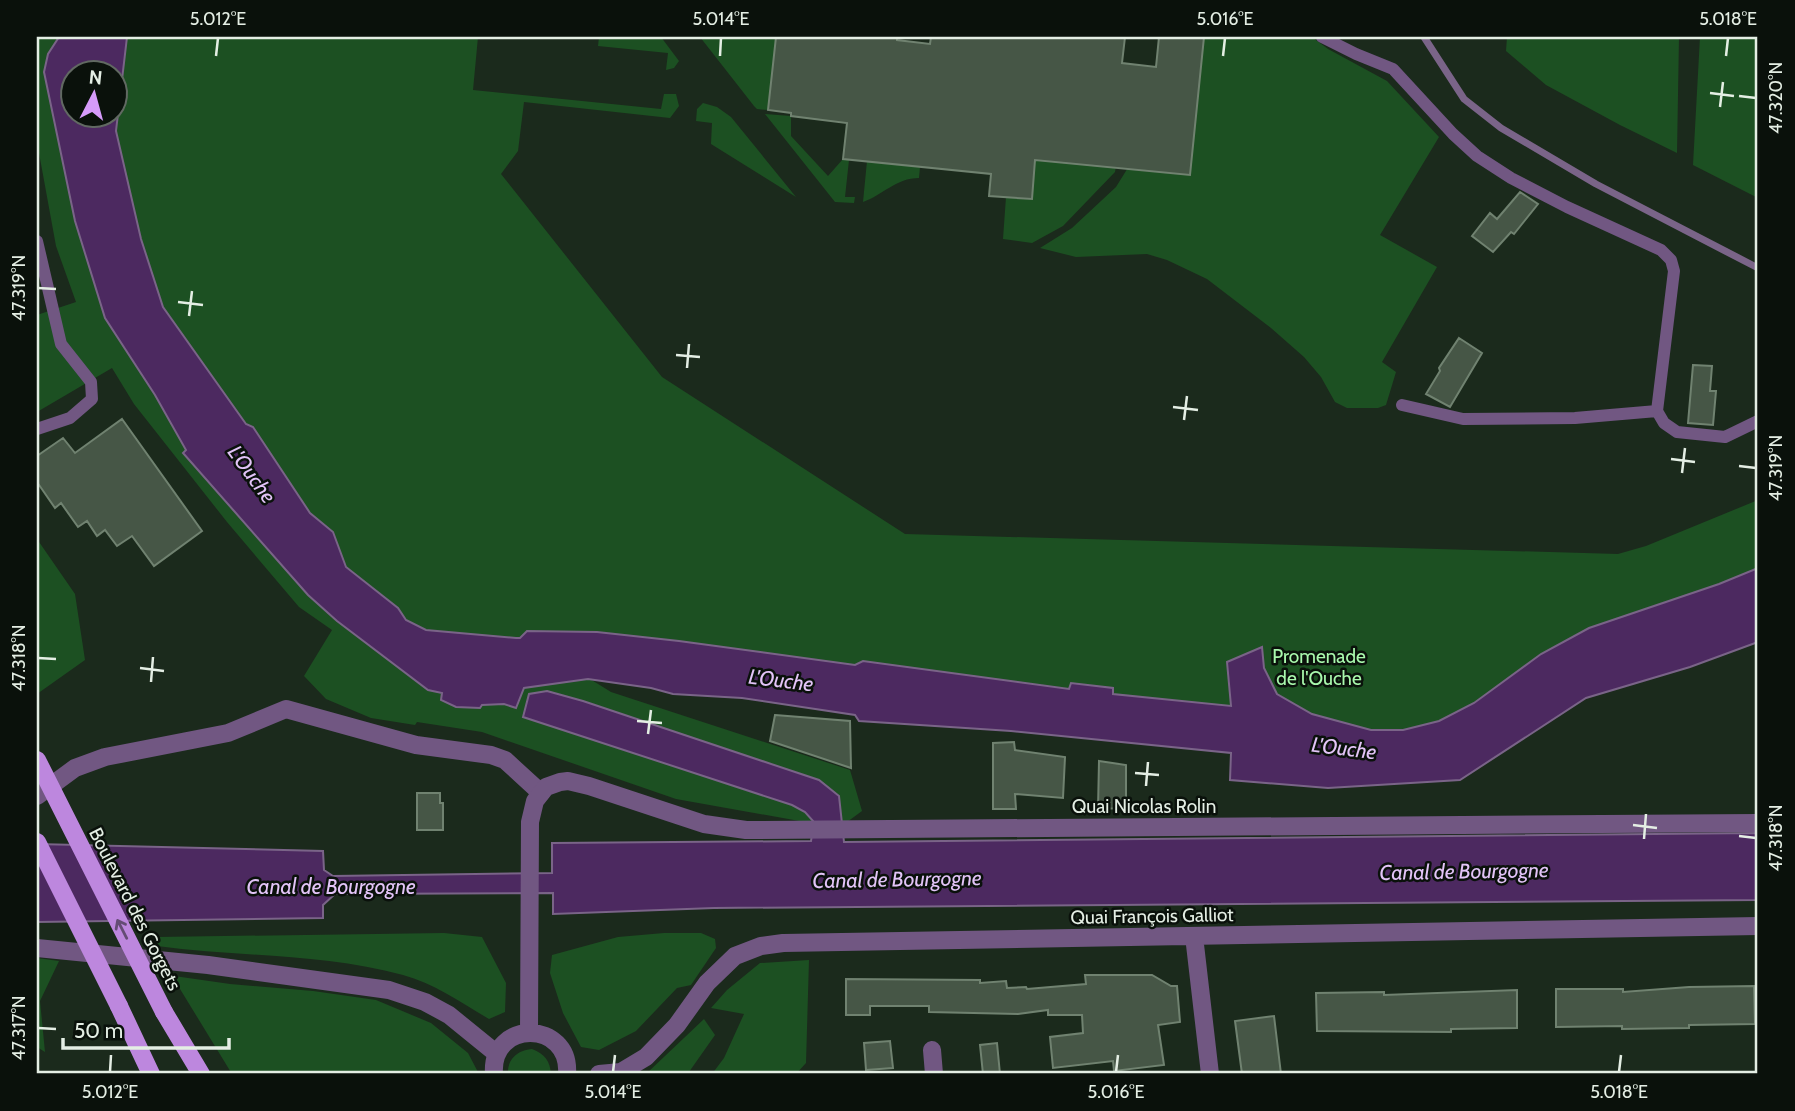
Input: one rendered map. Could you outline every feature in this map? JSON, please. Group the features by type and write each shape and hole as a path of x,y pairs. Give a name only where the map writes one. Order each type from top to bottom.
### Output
{"main road":[{"name":"Boulevard des Gorgets","path":"37,760 164,1012 201,1074"},
{"path":"37,842 151,1074"}],"street":[{"path":"37,796 75,768 105,757 228,733 286,709 416,745 491,755 505,760 541,793 531,814 529,840 529,1033"},
{"name":"Quai Nicolas Rolin","path":"541,793 552,784 568,781 704,824 746,830 1758,822"},
{"name":"Quai François Galliot","path":"599,1074 621,1072 646,1057 677,1025 707,983 735,956 761,946 796,943 1758,926"},
{"path":"1194,936 1210,1074"},
{"path":"37,948 208,965 389,990 425,1002 449,1015 497,1054"},
{"path":"494,1074 497,1054 503,1044 513,1037 529,1033 548,1037 557,1044 564,1054 567,1074 580,1074"},
{"path":"932,1050 934,1074"}],"lane":[{"path":"1322,37 1393,69 1453,134 1477,156 1511,178 1661,250 1671,260 1674,271 1657,411 1664,423 1677,432 1725,437 1758,421"},
{"path":"37,241 42,294 61,344 91,382 92,399 70,418 37,429"},
{"path":"1402,405 1464,419 1574,418 1657,411"}],"green space":[{"name":"Promenade de l'Ouche","path":"37,37 478,37 473,90 661,109 664,94 676,94 679,106 670,118 524,102 518,151 501,174 662,377 905,534 1618,554 1646,546 1758,500 1758,642 1690,667 1586,698 1460,780 1328,788 1230,780 1231,753 1011,731 859,721 855,715 742,698 673,694 590,679 611,692 850,770 862,811 847,822 805,822 676,799 482,732 371,718 326,699 304,676 332,630 299,607 227,522 134,404 112,368 37,412 37,315 76,302 56,246 37,142"},
{"path":"599,37 661,37 679,61 674,68 666,70 668,53 598,46"},
{"path":"700,37 776,37 768,110 754,106"},
{"path":"1204,37 1312,37 1328,49 1387,81 1439,137 1380,235 1437,267 1382,362 1396,372 1386,405 1378,408 1347,408 1335,402 1321,377 1304,357 1271,328 1207,279 1167,260 1147,254 1076,257 1040,248 1072,228 1116,187 1147,137 1144,171 1190,175"},
{"path":"1507,37 1679,37 1677,153 1546,85 1506,51"},
{"path":"1700,37 1758,37 1758,198 1693,165"},
{"path":"703,103 717,107 731,117 796,197 711,144 712,123 696,121 697,109"},
{"path":"765,114 791,116 791,136 828,176 843,159 849,160 845,197 855,197 854,203 835,202"},
{"path":"1035,160 1116,166 1115,172 1063,226 1032,243 1003,239 1006,197 1031,199"},
{"path":"867,161 920,167 919,178 896,184 863,202"},
{"path":"37,539 75,594 85,660 37,694"},
{"path":"444,933 482,937 506,983 505,1012 489,1019 425,983 373,968 311,959 157,946 157,937"},
{"path":"701,933 715,939 716,948 691,985 677,988 636,1031 599,1050 581,1047 563,1013 550,973 552,955 618,937"},
{"path":"37,958 59,961 40,1001 45,1052 37,1047"},
{"path":"809,960 806,1063 796,1074 712,1074 724,1058 744,1014 711,1008 727,990 760,963"},
{"path":"174,976 376,1000 431,1023 468,1053 479,1074 232,1074"},
{"path":"704,1019 715,1035 689,1072 646,1074"},
{"path":"532,1049 546,1058 551,1074 508,1074 509,1064 514,1056"}],"water":[{"name":"L'Ouche","path":"59,37 127,37 124,60 60,60 60,130 116,130 141,239 163,307 246,424 253,427 310,513 333,532 346,567 398,608 406,620 426,630 516,638 520,638 527,631 597,632 855,665 863,661 1069,689 1071,683 1113,688 1113,694 1231,706 1227,662 1262,647 1264,668 1277,694 1312,714 1371,730 1403,730 1439,721 1474,703 1541,654 1589,628 1758,568 1758,642 1690,667 1586,698 1460,780 1328,788 1230,780 1231,753 1011,731 859,721 855,715 742,698 673,694 588,679 524,688 516,708 504,704 482,705 480,708 456,707 441,700 442,693 428,690 337,621 308,595 183,453 186,450 155,395 105,318 75,221 44,72 48,54"},
{"name":"Canal de Bourgogne","path":"547,691 819,780 839,796 844,842 1758,833 1758,900 714,908 553,914 553,893 335,894 323,905 323,918 37,922 37,844 323,851 324,870 333,876 552,873 552,843 811,841 814,822 805,812 792,805 523,717 529,694"}],"building":[{"path":"776,37 897,37 897,40 930,44 931,37 1125,37 1122,63 1156,67 1159,37 1204,37 1190,175 1035,160 1032,199 989,196 991,174 843,159 847,123 791,116 791,113 768,110"},
{"path":"1520,192 1538,204 1514,234 1511,232 1493,252 1472,236 1490,213 1497,219"},
{"path":"1459,338 1482,353 1450,407 1426,394"},
{"path":"1693,365 1712,366 1710,391 1716,391 1713,425 1688,423"},
{"path":"122,419 202,531 154,566 132,536 117,546 105,530 97,536 87,521 78,527 61,503 55,508 37,482 37,456 63,438 75,453"},
{"path":"775,715 850,721 851,768 770,741"},
{"path":"1014,742 1015,750 1065,757 1063,798 1015,794 1016,809 993,809 993,743"},
{"path":"1099,761 1126,765 1126,808 1098,809"},
{"path":"417,793 440,793 440,803 443,803 443,830 417,830"},
{"path":"1085,975 1152,975 1171,986 1177,986 1180,1022 1158,1025 1164,1065 1114,1071 1113,1061 1053,1068 1050,1037 1083,1033 1082,1015 1048,1015 1048,1010 1018,1014 929,1012 929,1006 870,1006 870,1015 846,1015 846,979 980,980 980,983 1006,981 1007,988 1027,989 1086,984"},
{"path":"1754,986 1755,1024 1689,1025 1689,1028 1556,1027 1556,989 1623,989 1623,992"},
{"path":"1517,990 1517,1028 1451,1029 1451,1032 1317,1031 1316,993 1384,992 1384,995"},
{"path":"1274,1016 1281,1074 1242,1074 1235,1021"},
{"path":"890,1041 893,1068 866,1070 864,1043"},
{"path":"997,1043 1000,1074 983,1074 980,1045"}],"waterway":[{"path":"1424,37 1464,99 1501,128 1596,184 1758,268"}]}
